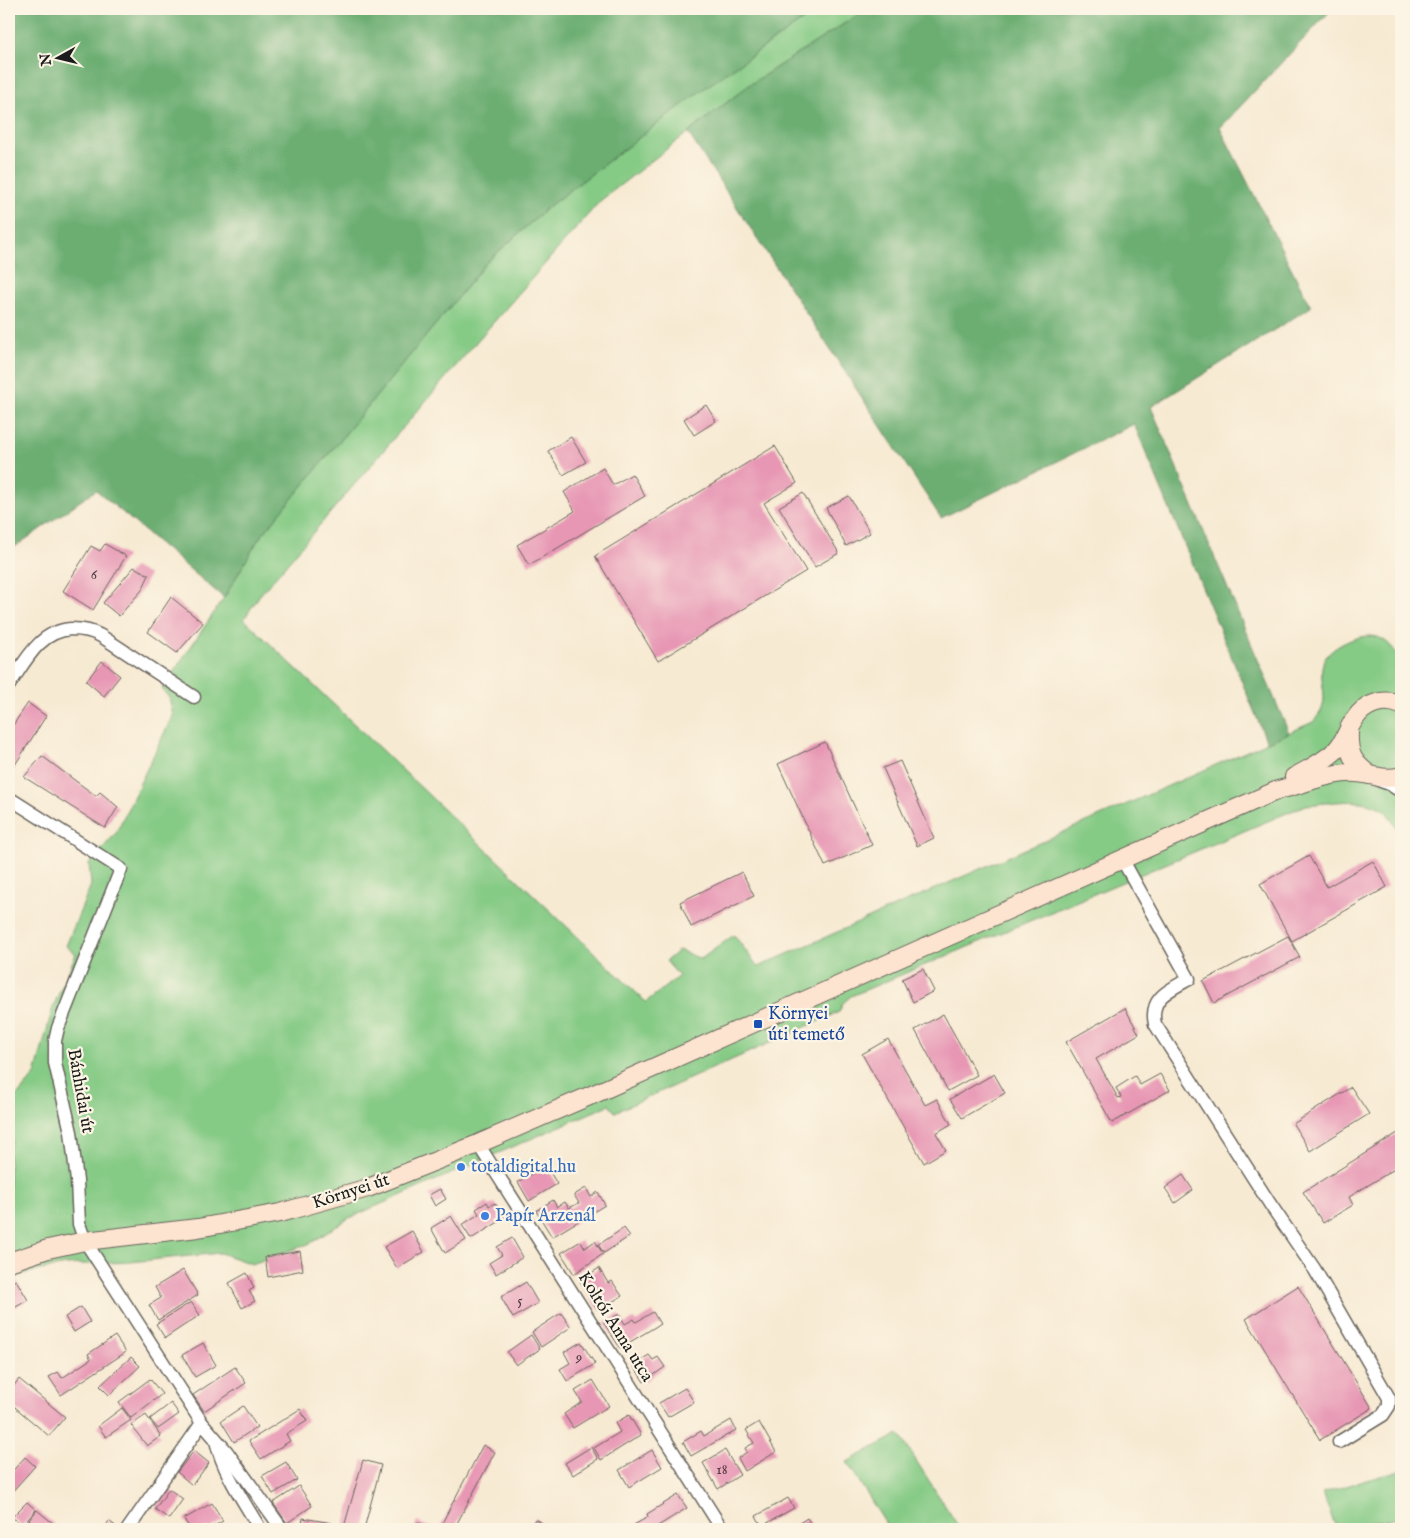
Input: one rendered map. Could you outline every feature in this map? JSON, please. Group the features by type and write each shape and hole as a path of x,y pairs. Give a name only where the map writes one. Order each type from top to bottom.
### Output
{"main road":[{"path":"1375,777 1359,768 1352,758 1348,746 1353,720 1361,711 1372,704 1384,701 1396,702 1401,705"},
{"path":"1278,790 1288,780 1332,754 1349,733"},
{"path":"1278,790 1333,774 1356,772 1375,777 1394,778 1401,776"},
{"name":"Környei út","path":"9,1262 48,1249 85,1241 198,1228 252,1219 301,1208 368,1188 478,1144 601,1091 1278,790"}],"street":[{"path":"9,685 45,637 56,632 78,629 93,631 194,697"},
{"path":"1375,777 1390,782 1401,789"},
{"name":"Bánhidai út","path":"9,798 121,869 54,1041 57,1076 71,1132 77,1181 79,1224 85,1241"},
{"path":"1122,859 1189,979 1166,992 1160,998 1154,1009 1155,1024 1270,1204 1315,1270 1389,1398 1389,1406 1383,1415 1340,1442"},
{"name":"Koltói Anna utca","path":"478,1144 722,1529"},
{"path":"85,1241 202,1423 227,1452 282,1529"},
{"path":"128,1529 202,1423"},
{"path":"215,1438 221,1460 230,1480 260,1529"}],"green space":[{"path":"9,9 819,9 699,92 548,207 486,263 258,540 224,598 96,490 9,551"},
{"path":"819,9 867,9 749,85 600,201 478,340 259,596 244,619 646,1002 679,976 666,961 679,950 701,959 734,935 758,967 1313,722 1324,703 1322,669 1326,657 1340,645 1367,636 1375,636 1382,639 1401,658 1401,837 1387,813 1376,806 1346,801 1306,805 851,996 843,1003 839,1012 615,1112 609,1105 349,1218 311,1243 252,1264 220,1253 130,1262 65,1265 26,1273 9,1280 9,1148 12,1141 9,1132 9,1105 35,1075 53,1007 76,954 66,946 91,885 89,864 116,833 173,715 169,697 162,689 224,598 258,540 486,263 548,207 699,92"},
{"path":"867,9 1332,9 1220,128 1311,307 1151,407 1289,733 1267,742 1134,424 941,518 688,133 749,85"},
{"path":"899,1434 960,1529 889,1529 847,1462"},
{"path":"1401,1470 1401,1518 1336,1527 1322,1493"}],"building":[{"path":"706,405 716,421 694,435 684,419"},
{"path":"571,437 586,462 563,475 548,451"},
{"path":"775,446 797,483 764,503 806,571 658,661 595,556"},
{"path":"603,468 613,485 632,474 645,496 529,565 517,545 575,511 564,492"},
{"path":"803,493 839,553 815,567 779,507"},
{"path":"849,496 870,533 846,546 826,508"},
{"path":"105,544 126,556 93,610 63,591 91,546 100,551"},
{"path":"134,567 149,575 142,590 119,616 103,603"},
{"path":"171,597 203,623 177,653 148,632"},
{"path":"102,661 120,676 104,696 86,681"},
{"path":"28,703 46,716 13,768 9,765 9,731"},
{"path":"825,742 872,845 825,866 778,764"},
{"path":"42,756 96,796 100,792 118,807 105,828 24,777"},
{"path":"900,761 934,838 917,846 883,768"},
{"path":"1309,856 1327,887 1373,861 1387,887 1292,941 1260,884"},
{"path":"742,872 754,896 691,927 680,902"},
{"path":"1288,936 1300,957 1214,1003 1203,981"},
{"path":"923,969 934,991 913,1002 902,979"},
{"path":"1125,1008 1139,1034 1096,1059 1118,1098 1121,1097 1116,1088 1135,1076 1140,1085 1160,1074 1170,1090 1112,1123 1066,1042"},
{"path":"943,1014 977,1075 948,1091 915,1030"},
{"path":"888,1039 925,1105 937,1099 951,1124 936,1133 946,1150 924,1163 862,1054"},
{"path":"994,1074 1005,1093 962,1118 950,1099"},
{"path":"1351,1087 1369,1114 1310,1151 1293,1124"},
{"path":"1401,1131 1401,1165 1349,1197 1353,1205 1323,1223 1303,1192"},
{"path":"546,1165 557,1184 529,1201 518,1182"},
{"path":"1183,1175 1193,1190 1175,1203 1165,1188"},
{"path":"586,1188 591,1197 598,1192 605,1205 552,1237 536,1211 553,1200 557,1207 565,1202 569,1208 579,1203 574,1195"},
{"path":"440,1189 446,1199 435,1206 429,1195"},
{"path":"487,1202 489,1206 495,1203 505,1218 471,1239 462,1225 479,1214 476,1209"},
{"path":"451,1216 466,1240 445,1253 431,1228"},
{"path":"624,1228 630,1236 604,1253 598,1245"},
{"path":"412,1231 424,1252 397,1268 384,1247"},
{"path":"512,1238 523,1257 496,1274 489,1263 502,1255 497,1247"},
{"path":"581,1241 585,1248 595,1241 603,1254 574,1274 561,1253"},
{"path":"300,1251 303,1270 268,1277 265,1257"},
{"path":"599,1268 608,1283 612,1281 622,1296 598,1310 580,1281"},
{"path":"183,1270 198,1295 158,1320 149,1305 161,1298 155,1287"},
{"path":"247,1273 254,1288 249,1291 255,1301 242,1308 229,1283"},
{"path":"16,1280 28,1300 9,1311 9,1284"},
{"path":"526,1282 538,1303 513,1318 501,1297"},
{"path":"1298,1286 1372,1408 1320,1440 1246,1319"},
{"path":"191,1302 200,1315 165,1338 156,1324"},
{"path":"81,1307 90,1322 74,1332 65,1317"},
{"path":"653,1312 660,1324 620,1348 604,1323 619,1314 625,1324 634,1319 636,1322"},
{"path":"561,1313 571,1327 541,1347 532,1332"},
{"path":"531,1335 540,1349 516,1365 507,1352"},
{"path":"115,1336 126,1352 61,1395 49,1377 58,1372 62,1378 91,1359 88,1354"},
{"path":"581,1342 595,1364 567,1381 560,1369 570,1363 564,1352"},
{"path":"203,1343 216,1365 195,1377 182,1355"},
{"path":"649,1355 653,1360 658,1357 665,1367 644,1382 633,1365"},
{"path":"131,1357 140,1366 109,1395 100,1386"},
{"path":"235,1367 246,1383 204,1411 193,1395"},
{"path":"19,1379 65,1417 49,1436 9,1402 9,1392"},
{"path":"150,1379 162,1394 131,1418 119,1402"},
{"path":"593,1380 609,1406 573,1428 564,1414 582,1402 575,1391"},
{"path":"685,1388 694,1402 668,1417 659,1403"},
{"path":"171,1403 179,1414 158,1429 150,1419"},
{"path":"243,1406 257,1427 234,1442 221,1421"},
{"path":"122,1408 131,1420 106,1437 98,1426"},
{"path":"300,1409 307,1421 286,1434 290,1441 261,1459 249,1441"},
{"path":"146,1415 161,1436 147,1446 131,1425"},
{"path":"629,1415 641,1435 601,1460 594,1448 620,1432 615,1423"},
{"path":"731,1420 736,1430 691,1456 683,1442 701,1431 704,1436"},
{"path":"759,1422 776,1452 745,1471 738,1458 747,1452 745,1448 754,1443 746,1430"},
{"path":"483,1445 495,1452 454,1529 448,1529 441,1525"},
{"path":"591,1447 598,1459 573,1475 565,1463"},
{"path":"652,1450 662,1467 629,1487 619,1470"},
{"path":"725,1450 740,1475 718,1489 703,1463"},
{"path":"194,1451 209,1463 192,1485 177,1472"},
{"path":"25,1457 35,1466 9,1495 9,1475"},
{"path":"363,1460 381,1465 364,1529 344,1527"},
{"path":"286,1462 297,1480 273,1494 262,1476"},
{"path":"299,1486 312,1506 287,1523 273,1503"},
{"path":"169,1489 183,1499 169,1519 155,1509"},
{"path":"678,1495 687,1508 653,1529 637,1529 634,1525 648,1517 647,1514"},
{"path":"788,1498 794,1508 762,1526 756,1516"},
{"path":"27,1502 36,1510 22,1526 12,1517"},
{"path":"212,1503 223,1521 209,1529 190,1529 184,1519"},
{"path":"37,1510 54,1524 49,1529 22,1529"},
{"path":"303,1518 332,1523 331,1529 301,1529"},
{"path":"807,1518 813,1527 810,1529 790,1529"},
{"path":"535,1519 549,1527 548,1529 529,1529"},
{"path":"109,1521 118,1528 104,1529"},
{"path":"417,1522 435,1529 414,1529"},
{"path":"487,1523 498,1529 484,1529"}],"place":[{"name":"Környei úti temető","path":"758,1024"},
{"name":"totaldigital.hu","path":"461,1167"},
{"name":"Papír Arzenál","path":"485,1216"}]}
